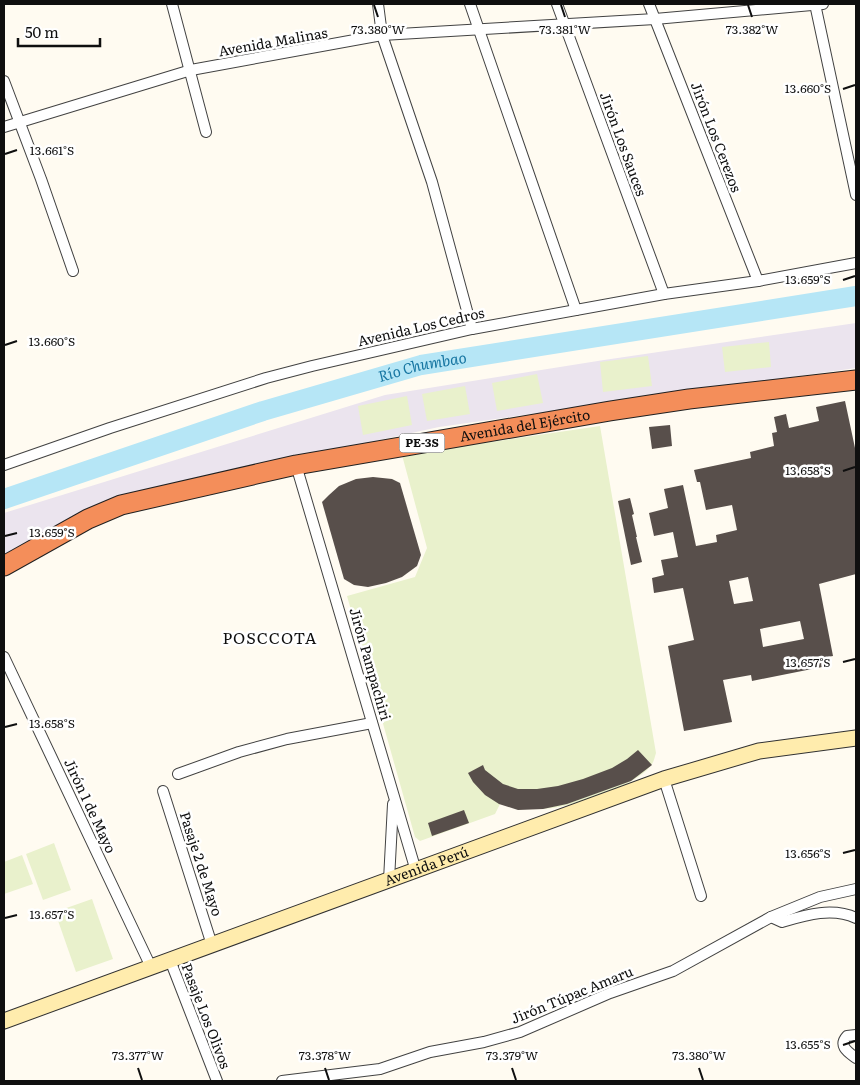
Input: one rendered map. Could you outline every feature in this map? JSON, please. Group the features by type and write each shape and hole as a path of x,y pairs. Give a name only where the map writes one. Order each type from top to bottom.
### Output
{"highway":[{"name":"Avenida del Ejército","path":"4,566 88,520 121,505 296,465 689,399 856,380"}],"street":[{"path":"172,4 206,132"},
{"path":"378,4 382,35 432,182 472,329"},
{"path":"470,4 477,30 576,310"},
{"name":"Jirón Los Sauces","path":"557,4 664,294"},
{"name":"Jirón Los Cerezos","path":"649,4 758,281"},
{"path":"818,4 856,195"},
{"name":"Avenida Malinas","path":"4,127 191,70 382,35 655,19 818,4"},
{"path":"4,81 73,271"},
{"name":"Avenida Los Cedros","path":"4,465 110,428 266,378 472,329 664,294 758,281 856,263"},
{"name":"Jirón Pampachiri","path":"296,465 416,871"},
{"name":"Jirón 1 de Mayo","path":"4,657 151,967"},
{"path":"178,774 239,752 287,738 372,723"},
{"name":"Avenida Perú","path":"4,1021 664,779 759,751 856,738"},
{"path":"664,779 701,896"},
{"name":"Pasaje 2 de Mayo","path":"163,791 212,945"},
{"path":"389,880 394,795"},
{"name":"Jirón Túpac Amaru","path":"282,1081 380,1069 430,1052 484,1042 520,1032 610,993 673,971 771,917 820,897 856,889"},
{"path":"771,917 782,922 815,913 847,914 856,918"},
{"name":"Pasaje Los Olivos","path":"170,960 217,1081"},
{"path":"856,1035 847,1036 843,1044 844,1049 856,1058"}],"shaded area":[{"path":"856,323 856,368 439,427 233,472 100,504 4,555 4,513 385,395 604,360"}],"green space":[{"path":"769,342 771,367 725,372 722,347"},
{"path":"648,356 652,386 603,392 600,362"},
{"path":"537,374 543,403 497,411 492,383"},
{"path":"465,386 470,414 427,421 422,394"},
{"path":"407,396 412,425 363,435 358,406"},
{"path":"600,426 656,753 652,764 632,781 602,795 554,808 526,808 500,804 495,814 420,841 415,837 347,596 415,577 427,548 402,455"},
{"path":"54,843 71,890 43,900 26,854"},
{"path":"22,855 33,884 4,894 4,862"},
{"path":"92,899 113,959 76,972 55,912"}],"building":[{"path":"845,401 856,448 856,574 819,584 833,656 821,658 822,667 752,681 751,675 723,680 732,722 684,731 668,646 694,640 683,588 654,593 652,578 664,575 661,560 678,557 673,532 654,536 649,513 668,508 664,489 683,485 696,546 717,542 716,535 737,530 732,505 706,510 700,482 697,482 694,470 751,458 750,452 774,446 772,433 777,432 774,417 786,414 789,428 819,421 816,407","holes":["748,577 753,601 734,604 729,581","800,621 804,639 763,647 760,629"]},
{"path":"670,425 672,446 652,449 649,427"},
{"path":"373,477 392,479 400,483 421,555 417,566 402,577 368,587 354,585 344,579 322,502 339,486 356,479"},
{"path":"630,498 642,562 631,565 618,501"},
{"path":"638,750 652,765 631,781 567,804 543,809 518,810 499,804 485,795 473,782 468,773 483,765 485,770 503,784 518,789 537,789 558,786 583,779 612,768"},
{"path":"464,810 469,823 432,836 428,823"}],"waterway":[{"name":"Río Chumbao","path":"4,499 263,411 421,365 856,296"}],"district":[{"name":"POSCCOTA","path":"270,638"}]}
